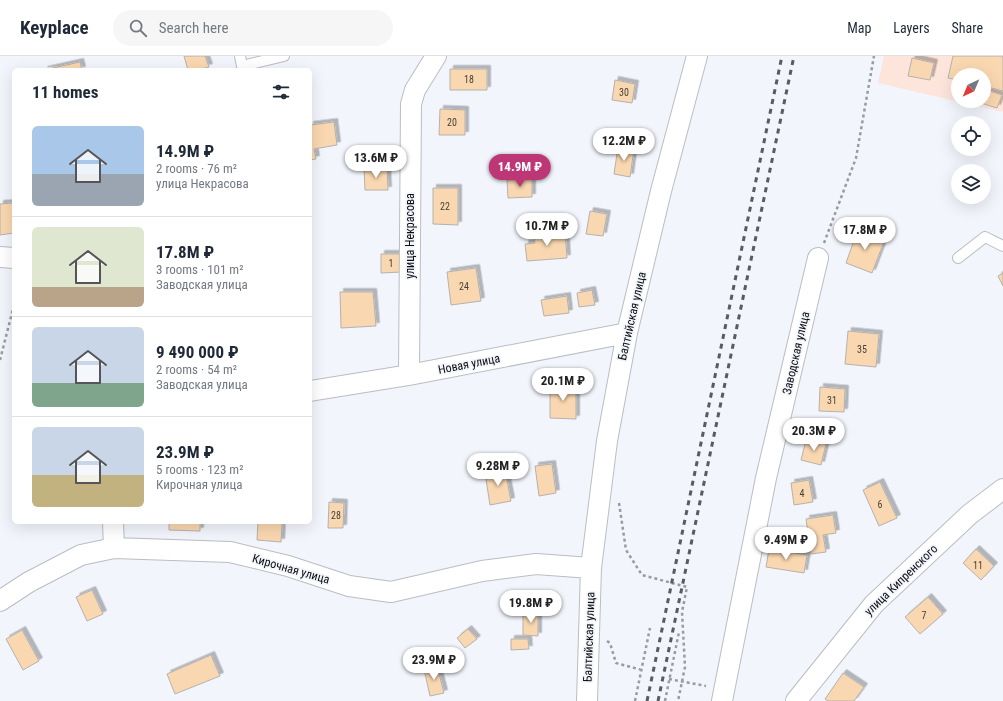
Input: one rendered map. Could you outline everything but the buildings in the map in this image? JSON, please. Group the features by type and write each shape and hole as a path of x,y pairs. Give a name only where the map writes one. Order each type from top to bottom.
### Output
{"street":[{"name":"улица Некрасова","path":"409,375 411,104 415,90 432,66 436,56"},
{"name":"Балтийская улица","path":"587,701 591,632 591,568 607,441 627,333 661,191 697,56"},
{"path":"0,257 12,258"},
{"name":"Заводская улица","path":"722,701 766,478 818,258"},
{"name":"Новая улица","path":"312,391 409,375 627,333"},
{"name":"улица Кипренского","path":"796,701 874,604 970,514 1003,490"},
{"path":"113,524 114,548"},
{"name":"Кирочная улица","path":"0,601 29,582 81,555 114,548 230,552 288,566 349,586 392,592 482,571 536,564 591,568"}],"lane":[{"path":"240,56 242,66 284,56"},
{"path":"958,258 985,237 1003,246"}],"path":[{"path":"818,258 856,158 874,56"},
{"path":"0,360 12,314"},
{"path":"618,496 626,550 642,575 687,587 682,612 685,667 678,701"},
{"path":"635,701 650,628"},
{"path":"591,632 610,643 616,663 642,670"},
{"path":"665,701 679,632"},
{"path":"669,679 696,684"}],"shaded area":[{"path":"884,56 1003,56 1003,112 986,108 991,108 991,68 951,68 951,100 878,83"}],"railway":[{"path":"647,701 782,56"},
{"path":"658,701 794,56"}]}
